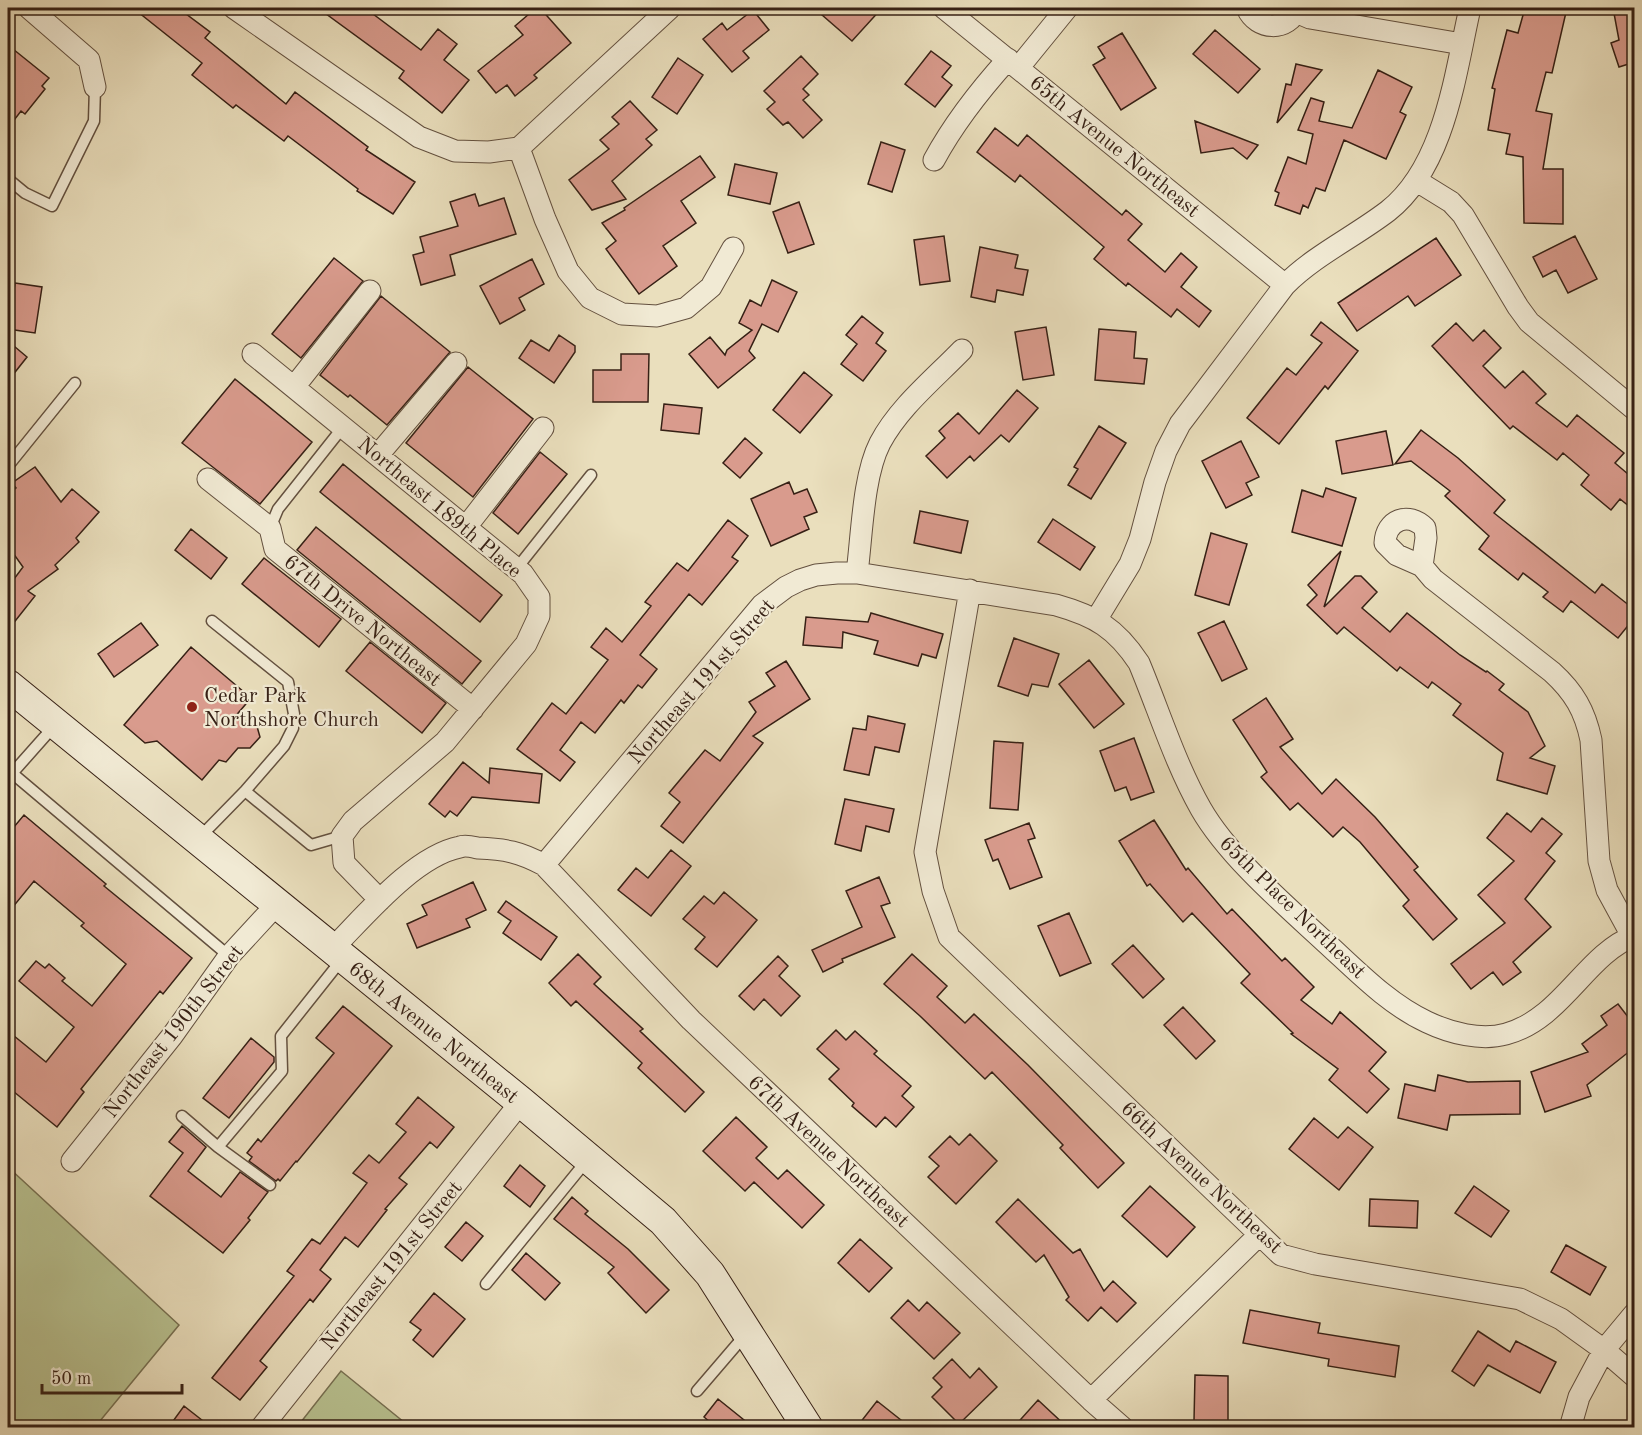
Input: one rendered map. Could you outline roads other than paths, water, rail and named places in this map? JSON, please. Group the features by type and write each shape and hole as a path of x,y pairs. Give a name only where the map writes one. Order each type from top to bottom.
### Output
{"street":[{"path":"29,8 89,60 95,87"},
{"path":"234,8 419,137 455,151 489,152 519,148 670,8"},
{"name":"65th Avenue Northeast","path":"944,8 1285,285"},
{"path":"934,160 945,139 989,80 1013,63 1066,8"},
{"path":"1247,8 1253,17 1267,26 1284,23 1297,10 1310,18 1462,44"},
{"path":"1096,620 1130,564 1140,539 1162,461 1179,424 1285,285 1301,269 1387,211 1417,181 1445,118 1470,8"},
{"path":"519,148 567,271 590,298 622,314 657,316 686,308 711,287 733,248"},
{"path":"1417,181 1451,202 1463,215 1529,322 1635,409"},
{"path":"294,387 370,291"},
{"path":"857,573 868,481 880,443 904,410 962,350"},
{"name":"Northeast 189th Place","path":"252,354 517,568 533,586 539,597 539,616 526,645 445,742 353,821 342,836"},
{"path":"378,455 456,363"},
{"path":"466,527 543,428"},
{"name":"67th Drive Northeast","path":"208,479 270,528 275,549 473,709"},
{"path":"1422,566 1433,579 1552,672 1569,687 1580,704 1591,740 1599,861 1607,890 1633,936"},
{"name":"65th Place Northeast","path":"857,573 1056,605 1082,612 1122,639 1139,663 1191,789 1216,831 1286,906 1361,975 1409,1012 1427,1022 1462,1034 1490,1037 1521,1029 1556,1004 1608,952 1633,936"},
{"name":"Northeast 191st Street","path":"544,865 762,605 786,587 808,578 823,574 857,573"},
{"name":"66th Avenue Northeast","path":"970,590 925,852 933,891 950,937 1281,1255 1315,1264 1520,1299 1561,1319 1635,1376"},
{"name":"68th Avenue Northeast","path":"8,685 521,1102 663,1221 710,1274 808,1428"},
{"path":"342,836 344,863 380,900"},
{"path":"338,954 380,900 414,870 432,858 461,846 508,850 524,854 544,865"},
{"name":"67th Avenue Northeast","path":"544,865 691,1020 1123,1428"},
{"name":"Northeast 190th Street","path":"72,1161 172,1036 229,956 277,904"},
{"name":"Northeast 191st Street","path":"261,1428 521,1102"},
{"path":"1091,1400 1258,1235"},
{"path":"1570,1428 1579,1396 1604,1350 1635,1314"}],"lane":[{"path":"8,179 25,193 52,206 94,122 95,87"},
{"path":"8,466 75,383"},
{"path":"270,528 278,508 343,427"},
{"path":"517,568 591,475"},
{"path":"198,840 284,747 293,728 294,714 288,682 212,621"},
{"path":"56,724 10,775 229,956"},
{"path":"245,791 311,845 342,836"},
{"path":"218,1147 282,1071 281,1036 338,954"},
{"path":"182,1116 218,1147 270,1185"},
{"path":"486,1284 588,1159"},
{"path":"698,1390 747,1332"}],"place":[{"name":"Cedar Park Northshore Church","path":"192,707"}]}
